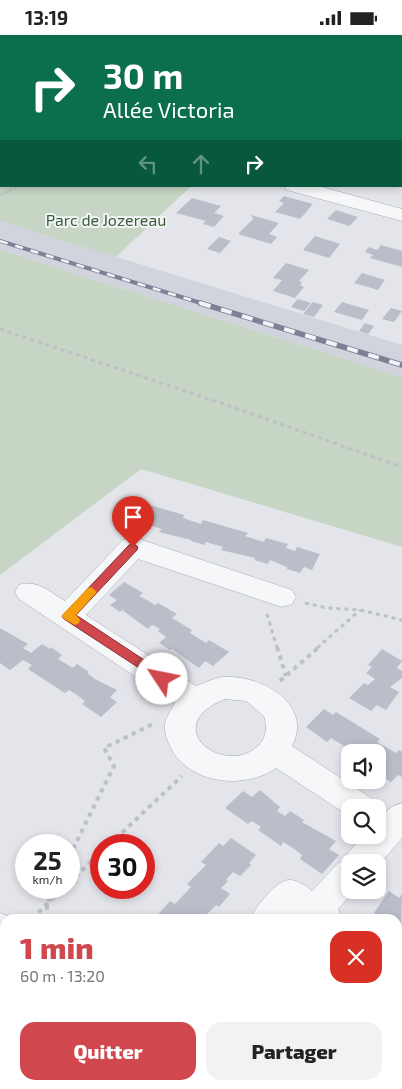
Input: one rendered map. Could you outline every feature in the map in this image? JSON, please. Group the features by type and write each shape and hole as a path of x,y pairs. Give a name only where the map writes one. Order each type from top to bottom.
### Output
{"street":[{"path":"298,187 402,215"},
{"path":"68,616 133,547 271,593"},
{"path":"29,592 68,616 188,709"},
{"path":"223,688 240,688 262,697 269,701 278,712 283,725 282,738 275,751 264,761 231,769 214,767 198,760 187,749 180,737 188,709 207,692 223,688"},
{"path":"275,751 348,799"},
{"path":"368,854 393,825"},
{"path":"322,914 341,886"},
{"path":"272,914 290,894 320,914"}],"path":[{"path":"0,195 18,187"},
{"path":"0,329 221,403 402,467"},
{"path":"286,676 271,593 294,598 309,605 360,610 402,620"},
{"path":"262,697 360,610"},
{"path":"80,835 114,767 104,748 146,726 188,709"},
{"path":"121,834 198,760"},
{"path":"80,872 90,863"},
{"path":"47,914 47,904 49,899"},
{"path":"37,914 52,899"}],"shaded area":[{"path":"0,221 402,345 402,377 0,250"}],"green space":[{"name":"Parc de Jozereau","path":"0,187 190,187 116,257 0,221"},
{"path":"0,250 402,377 402,547 141,469 0,575"}],"building":[{"path":"284,196 313,204 300,219 275,212 284,203 279,201"},
{"path":"192,198 221,206 214,213 224,216 214,227 203,224 206,221 176,213"},
{"path":"336,210 358,217 349,226 327,219"},
{"path":"251,215 279,223 269,234 277,237 271,244 238,234 253,219"},
{"path":"315,236 340,244 329,258 303,250"},
{"path":"219,237 231,241 220,253 207,249"},
{"path":"381,245 402,251 402,267 370,258 373,255 365,252 369,247 377,250"},
{"path":"286,263 309,270 299,281 302,282 300,285 304,287 295,298 273,291 282,280 273,278"},
{"path":"362,273 385,280 378,290 354,283"},
{"path":"298,299 311,303 304,311 291,307"},
{"path":"313,302 323,305 314,317 303,314"},
{"path":"342,302 369,310 362,320 334,312"},
{"path":"391,308 402,311 394,322 382,319"},
{"path":"365,323 374,326 368,334 359,331"},
{"path":"131,503 141,506 143,503 184,515 183,518 201,524 203,520 248,533 245,536 264,542 266,538 288,544 286,548 295,551 297,547 320,554 312,570 304,567 300,573 270,560 268,564 254,560 255,558 221,550 223,547 206,542 204,545 159,532 162,529 145,524 142,528 121,520"},
{"path":"124,582 143,593 139,596 155,605 158,603 177,614 172,618 192,630 190,633 206,643 209,640 229,652 213,666 205,661 199,668 172,649 170,650 159,643 166,637 158,631 160,629 152,625 148,629 122,610 120,612 110,605 117,600 109,595"},
{"path":"0,628 28,644 23,648 31,653 42,644 50,649 51,647 62,655 58,659 73,668 77,664 89,672 87,673 95,679 117,690 110,697 117,702 101,717 82,704 85,701 77,695 69,690 65,693 28,669 32,665 23,660 10,670 0,663"},
{"path":"382,649 402,661 397,668 402,671 402,678 390,687 399,692 386,710 377,705 371,711 349,698 364,683 368,685 375,679 366,673 372,667 368,665"},
{"path":"324,709 333,715 336,712 380,739 377,742 380,744 341,744 331,738 327,742 306,727"},
{"path":"386,747 396,753 399,750 402,752 402,777 398,775 391,782 386,779"},
{"path":"260,790 280,807 277,811 285,816 290,811 304,820 302,822 336,841 329,849 339,855 322,874 300,859 302,855 293,848 283,842 281,846 258,830 261,827 252,821 248,824 225,808 243,791 252,797"},
{"path":"231,838 256,855 249,863 251,865 240,876 233,872 226,880 228,881 221,888 230,894 219,907 216,905 207,914 158,914 170,901 175,904 191,887 187,884 206,865 201,862 219,843 223,846"},
{"path":"389,891 399,898 402,894 401,914 374,913 384,899 386,899"}],"railway":[{"path":"0,241 204,304"},
{"path":"200,303 402,365"}],"slow traffic":[{"path":"75,620 68,616 91,592"}],"route":[{"path":"133,547 68,616 162,679"}]}
